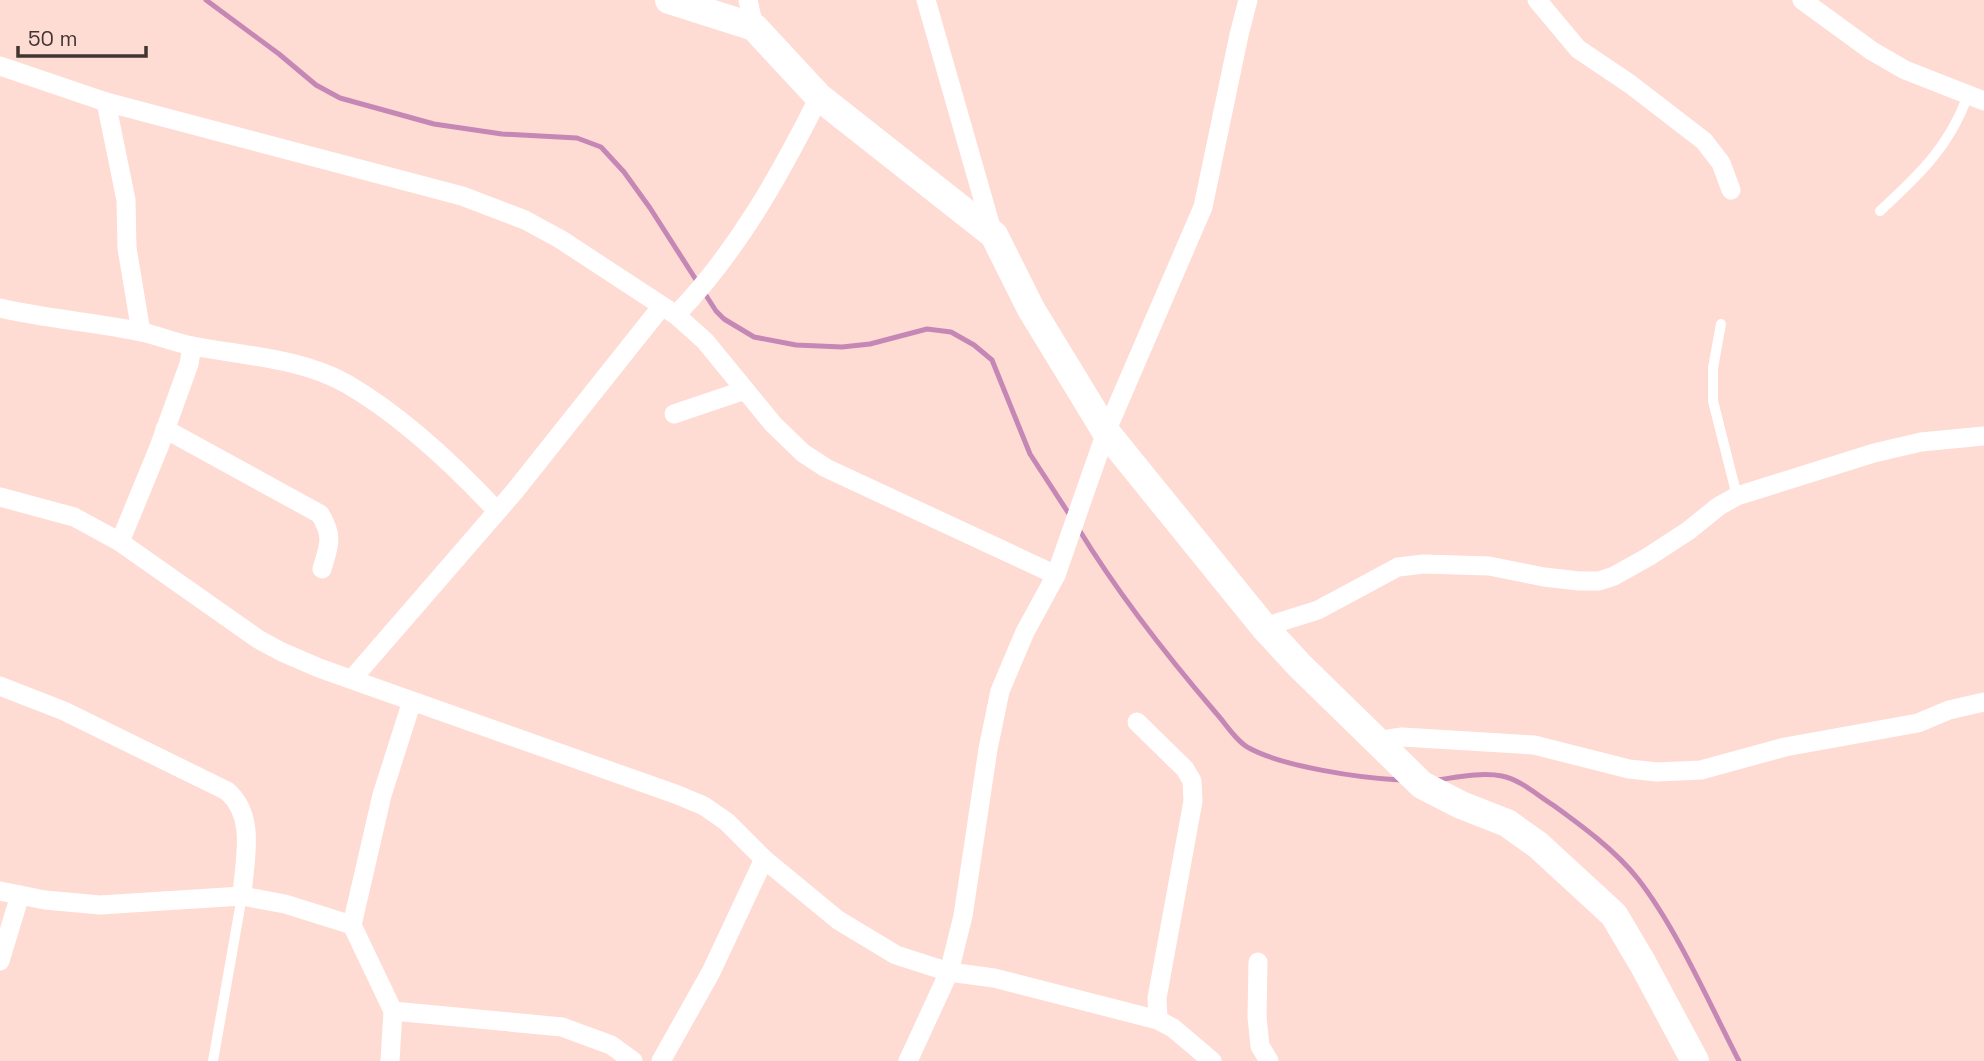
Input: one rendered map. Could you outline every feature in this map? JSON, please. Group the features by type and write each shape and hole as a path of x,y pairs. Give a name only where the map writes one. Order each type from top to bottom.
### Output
{"street":[{"path":"669,0 751,13 819,97 993,234"},
{"path":"926,0 993,234 1031,309 1106,432 1264,627 1300,666 1422,785 1438,795 1507,823 1538,845 1614,915 1695,1061"},
{"path":"908,1061 948,972 963,916 988,749 1000,691 1025,632 1056,575 1106,432 1203,207 1248,0"},
{"path":"1537,0 1578,49 1630,84 1704,141 1721,163 1731,190"},
{"path":"1802,0 1872,51 1905,70 1976,98"},
{"path":"0,66 106,102 462,196 525,220 669,310 705,341 773,424 803,453 826,468 1056,575"},
{"path":"352,679 669,310 694,296 712,276 767,193 819,97"},
{"path":"106,102 126,200 127,248 141,332"},
{"path":"0,308 141,332 192,346 290,363 320,372 346,384 384,410 462,474 497,511"},
{"path":"120,542 189,364 192,346"},
{"path":"674,414 745,390"},
{"path":"165,429 320,514 328,527 331,540 322,569"},
{"path":"1264,627 1318,610 1398,567 1424,564 1478,565 1544,577 1600,581 1648,557 1737,496 1874,453 1921,443 1984,436"},
{"path":"0,497 74,517 120,542 258,639 282,652 704,806 727,822 764,859 838,920 896,955 948,972 994,978 1158,1020 1174,1028 1212,1061"},
{"path":"0,686 64,711 227,791 240,804 245,819 242,896"},
{"path":"390,1061 393,1011 352,925 382,795 412,701"},
{"path":"1385,749 1389,738 1402,737 1515,743 1556,750 1629,769 1657,772 1701,769 1785,747 1918,723 1949,710 1984,702"},
{"path":"1137,722 1185,769 1192,780 1193,801 1157,998 1158,1020"},
{"path":"661,1061 711,972 764,859"},
{"path":"0,961 10,893 67,903 100,905 242,896 296,907 352,925"},
{"path":"1258,962 1256,983 1260,1046 1269,1061"},
{"path":"393,1011 562,1027 611,1045 633,1061"}],"lane":[{"path":"1880,211 1938,153 1976,98"},
{"path":"1721,324 1713,368 1713,401 1737,496"},
{"path":"213,1061 242,896"}],"waterway":[{"path":"206,0 316,85 340,98 434,124 502,134 577,138 601,147 624,172 650,208 716,311 754,337 796,345 842,347 870,344 927,329 951,332 974,345 992,360 1030,454 1071,517"},
{"path":"1078,528 1143,623 1244,745 1264,755 1302,766 1364,777 1400,780"},
{"path":"1438,780 1478,775 1509,778 1553,805 1609,848 1638,879 1666,920 1739,1061"}]}
